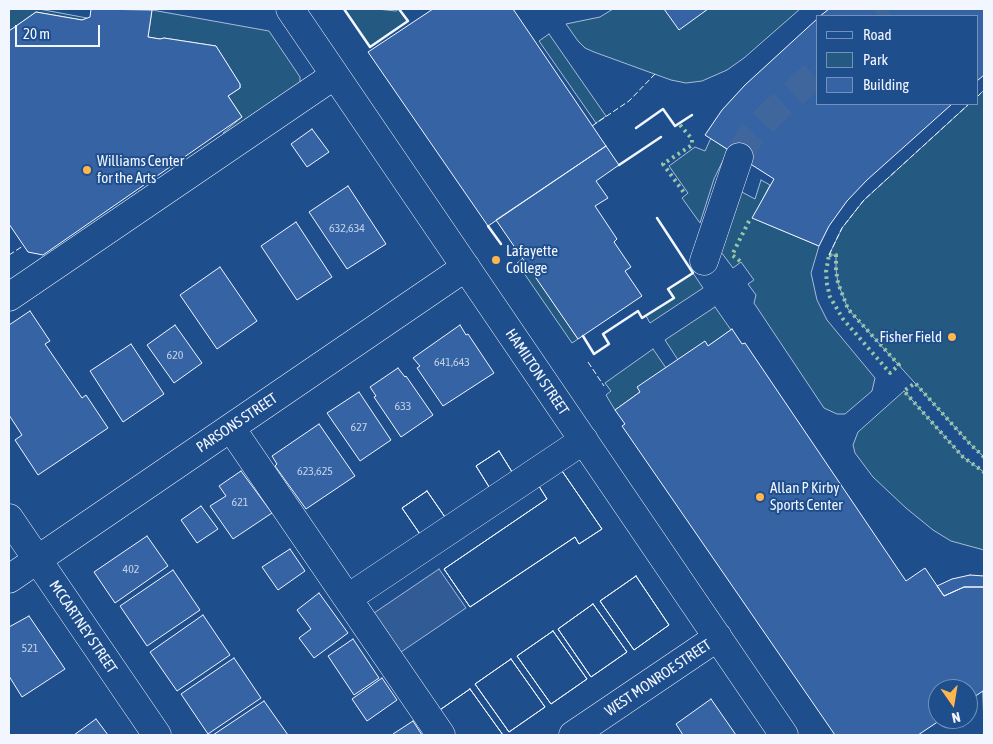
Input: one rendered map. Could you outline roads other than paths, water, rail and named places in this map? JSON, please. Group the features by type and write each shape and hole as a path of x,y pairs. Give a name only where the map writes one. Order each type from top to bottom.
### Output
{"street":[{"name":"HAMILTON STREET","path":"290,9 784,735"},
{"path":"9,297 335,75"},
{"path":"704,261 739,157"},
{"name":"PARSONS STREET","path":"9,579 466,267"},
{"path":"231,428 441,735"},
{"path":"348,598 584,440"},
{"name":"MCCARTNEY STREET","path":"9,518 157,735"},
{"name":"WEST MONROE STREET","path":"573,735 718,637"}],"tunnel":[{"path":"879,15 886,9"},
{"path":"739,157 749,138 766,119 816,73"}],"place":[{"name":"Williams Center for the Arts","path":"87,170"},
{"name":"Lafayette College","path":"496,260"},
{"name":"Fisher Field","path":"952,337"},
{"name":"Allan P Kirby Sports Center","path":"760,497"}]}
